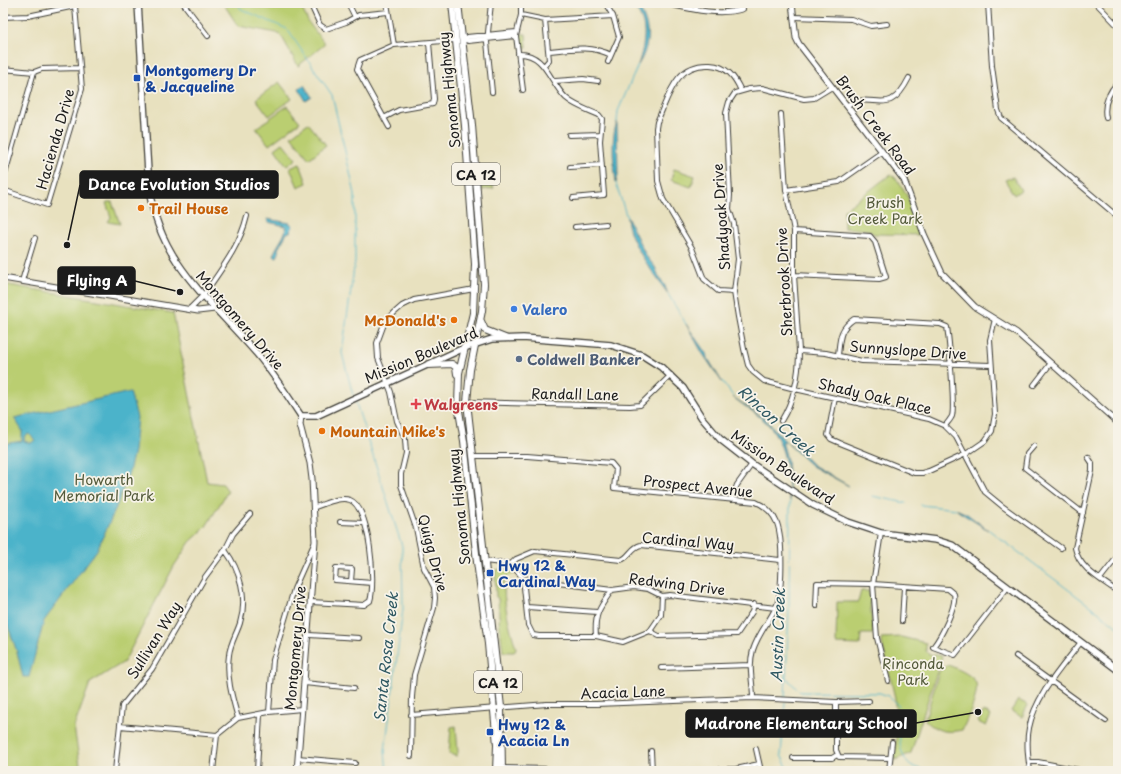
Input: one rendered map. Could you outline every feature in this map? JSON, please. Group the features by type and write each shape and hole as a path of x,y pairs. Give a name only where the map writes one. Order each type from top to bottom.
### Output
{"main road":[{"name":"Montgomery Drive","path":"138,3 151,202 168,248 186,277 258,354 301,416"},
{"name":"Sonoma Highway","path":"452,3 472,125 483,275 481,320 469,376 467,402 484,561 498,708 502,769"},
{"name":"Sonoma Highway","path":"458,3 459,40 475,264 472,319 464,348 458,380 458,405 464,441 477,562 498,708 496,771"},
{"path":"481,320 485,330 506,338"},
{"name":"Mission Boulevard","path":"301,416 316,416 365,392 475,344 506,338 611,345 642,355 671,376 683,388 702,418 715,434 752,464 813,505 837,517 881,533 946,543 957,549 1118,670"},
{"path":"428,365 453,364 456,368 458,380"},
{"path":"477,562 484,561"}],"street":[{"path":"3,17 28,16 75,6 80,3"},
{"path":"183,3 208,36"},
{"path":"310,3 322,27 331,28 363,14 388,12"},
{"path":"348,3 355,17"},
{"path":"387,3 394,45"},
{"path":"491,3 488,36 492,92"},
{"path":"521,3 521,14 516,34 523,90"},
{"path":"605,3 613,16 619,37 608,62"},
{"path":"670,3 672,6 696,10 736,11 743,9 741,3"},
{"path":"696,3 696,10"},
{"name":"Brush Creek Road","path":"792,3 796,38 799,44 904,180 924,234 942,273 975,307 1013,329 1118,423"},
{"path":"988,3 992,66 998,110 1001,118 1118,217"},
{"path":"1096,3 1118,26"},
{"name":"Hacienda Drive","path":"3,190 47,205 82,89 75,6"},
{"path":"521,14 545,20 613,16"},
{"path":"794,17 851,19 871,26 887,24"},
{"path":"544,66 549,60 545,20"},
{"path":"390,127 357,68 357,63 365,56 394,45 459,40 468,41 488,36 516,34"},
{"path":"384,118 399,110 432,104 434,99 429,43"},
{"path":"549,51 591,48 601,50 611,55"},
{"path":"518,54 526,53 544,66 566,98 576,105 599,115 602,119 600,134 604,195 573,198"},
{"path":"734,292 718,291 704,280 692,248 663,199 658,181 656,128 657,122 675,83 680,75 690,67 711,65 724,69 733,76 741,91 762,88 804,99 814,98 832,86"},
{"path":"3,69 34,72 42,69 80,68"},
{"path":"3,181 34,72"},
{"path":"847,105 853,102 886,102 892,100 900,94 909,78"},
{"path":"555,82 583,79 598,81"},
{"path":"1106,118 1104,110 1106,103 1112,89 1118,82"},
{"name":"Shadyoak Drive","path":"741,91 735,93 732,97 726,112 730,195 729,209 734,224 738,259 734,292 744,349 748,365 753,372 764,381 795,389"},
{"name":"Sherbrook Drive","path":"781,114 786,190 794,231 794,276 799,351 793,398 781,421"},
{"path":"569,135 600,134"},
{"path":"786,190 839,182 882,152"},
{"path":"570,167 602,165"},
{"path":"190,309 203,296 232,252 244,230 247,216"},
{"path":"575,227 606,224"},
{"path":"794,231 870,236 875,242 886,277 879,279 794,276"},
{"path":"22,281 35,238"},
{"path":"3,278 198,311 216,309"},
{"name":"Quigg Drive","path":"411,756 411,715 414,676 434,608 435,598 434,587 424,568 416,528 401,485 401,474 406,453 406,443 397,421 388,383 378,358 377,343 384,324 394,313 414,300 474,289"},
{"path":"834,398 828,435 831,439 840,443 914,473 929,471 966,454 986,441 992,431 995,414 990,340 995,319"},
{"path":"838,355 841,334 845,325 854,320 940,324 947,327 950,341 952,416 945,426"},
{"name":"Sunnyslope Drive","path":"799,351 810,350 838,355 851,360 862,361 950,365 991,365"},
{"path":"1034,385 1050,363"},
{"name":"Randall Lane","path":"467,402 502,404 640,405 671,376"},
{"name":"Shady Oak Place","path":"795,389 929,419 945,426 956,437 985,492 1061,548"},
{"name":"Montgomery Drive","path":"298,771 315,541 315,507 310,463 300,425 301,416"},
{"path":"1034,446 1027,454 1025,468 1083,513"},
{"name":"Prospect Avenue","path":"473,456 527,456 611,463 616,469 614,488 756,502 772,513 778,524 780,533 780,596 776,608 757,640 750,665 753,698"},
{"path":"1088,458 1092,463 1092,471 1075,548 1076,555 1082,565 1118,592"},
{"path":"731,500 737,485 752,464"},
{"path":"311,602 364,605 370,601 372,583 371,550 364,523 357,505 349,499 339,499 315,507"},
{"name":"Sullivan Way","path":"115,771 122,706 152,669 205,577 225,550 233,534 250,514"},
{"path":"340,522 364,523"},
{"path":"881,533 873,584 877,638 888,681"},
{"path":"269,712 273,660 294,589 315,541"},
{"name":"Cardinal Way","path":"512,564 516,558 535,551 621,560 627,557 633,548 641,545 780,560"},
{"path":"225,550 234,563 243,590 241,621 229,653 229,685 238,718"},
{"path":"1100,579 1118,556"},
{"path":"484,561 512,564 523,578 528,625 533,635 560,637 596,636 624,642 650,632 661,615 662,596"},
{"path":"351,581 352,569 336,568 335,580 372,583"},
{"name":"Redwing Drive","path":"523,578 612,590 634,587 648,589 662,596 670,595 754,604 776,608"},
{"path":"816,606 817,583 873,584 948,589 954,594 954,600 942,636 933,647 951,656 958,653 1008,587"},
{"path":"902,621 904,587"},
{"path":"596,636 595,623 597,612 612,590"},
{"path":"650,632 659,636 738,634 752,612 754,604"},
{"path":"527,607 597,612"},
{"path":"309,634 359,638"},
{"path":"1030,771 1029,728 1036,706 1052,681 1081,642"},
{"path":"1016,656 1106,721"},
{"path":"661,668 750,665"},
{"path":"304,683 354,688"},
{"name":"Acacia Lane","path":"411,715 547,704 596,704 753,698 836,702 869,700"},
{"path":"836,702 837,755"},
{"path":"120,726 217,735 238,718 269,712 302,709"},
{"path":"257,771 260,714"},
{"path":"214,771 217,735"},
{"path":"890,771 892,742"},
{"path":"756,749 761,771"},
{"path":"651,751 652,771"},
{"path":"837,755 842,758 890,758"},
{"path":"793,758 832,758 837,755"},
{"path":"298,758 355,763"},
{"path":"1029,762 1038,762 1084,771"},
{"path":"677,771 736,769 759,764"},
{"path":"502,769 549,769 552,771"}],"green space":[{"path":"223,3 299,3 309,23 325,44 298,66 282,37 277,33 238,26"},
{"path":"521,34 526,34 527,47 521,48 519,36"},
{"path":"279,82 292,99 269,116 256,99"},
{"path":"287,106 300,122 269,145 256,128"},
{"path":"308,123 326,145 309,159 291,136"},
{"path":"283,143 296,159 287,166 275,149"},
{"path":"300,164 307,183 298,187 290,168"},
{"path":"674,169 695,176 691,187 671,180"},
{"path":"491,170 493,176 485,178 485,183 492,183 494,188 482,190 480,171"},
{"name":"Brush Creek Park","path":"891,174 902,186 910,202 920,235 874,234 868,230 844,228 844,210"},
{"path":"1013,177 1021,190 1014,195 1005,180"},
{"path":"112,202 120,224 108,222 111,217 106,203"},
{"name":"Howarth Memorial Park","path":"3,284 173,313 207,482 223,484 228,491 205,528 190,542 174,566 124,662 90,683 74,727 81,771 3,771"},
{"path":"507,568 515,573 504,578 506,605 516,648 514,652 503,652 498,598 496,597 495,570"},
{"path":"861,591 869,591 873,634 861,634 860,645 836,644 837,602 858,602"},
{"name":"Rinconda Park","path":"901,637 926,643 926,651 929,654 942,656 911,753 895,760 897,716 895,698 881,638"},
{"path":"948,665 970,676 975,681 976,691 973,706 962,730 942,731 925,720 939,671"},
{"path":"1018,700 1028,705 1022,717 1011,711"},
{"path":"984,711 991,716 986,726 978,722"},
{"path":"456,726 457,756 449,754 451,727"}],"water":[{"path":"630,3 635,3 640,10 646,26 647,42 638,65 643,49 644,32 641,17"},
{"path":"304,85 312,97 306,101 299,89"},
{"path":"617,122 618,175 616,183 613,145"},
{"path":"627,217 646,256 655,267 668,294 637,247 628,227"},
{"path":"267,219 290,223 293,226 290,232 287,233 278,249 279,253 277,257 273,256 286,229 285,226 268,222"},
{"path":"686,324 707,355 722,382 703,354"},
{"path":"130,392 137,417 134,451 129,472 115,510 97,550 44,621 29,677 23,677 17,652 3,612 3,444 22,441 22,430 14,418","holes":["29,434 35,440 31,443 24,441 25,436"]},
{"path":"733,397 765,419 787,443 782,441 787,460 790,501 785,460 777,437 769,425"},
{"path":"787,443 801,453 813,465 849,486 812,466"},
{"path":"956,509 967,514 988,530 958,511"}],"waterway":[{"name":"Santa Rosa Creek","path":"237,3 241,9 287,29 332,95 355,194 355,261 342,353 353,395"},
{"name":"Rincon Creek","path":"617,122 618,111 638,65"},
{"name":"Rincon Creek","path":"616,183 627,218"},
{"name":"Rincon Creek","path":"668,294 686,324"},
{"name":"Rincon Creek","path":"722,381 733,396"},
{"name":"Santa Rosa Creek","path":"355,400 402,546 403,609 385,751 387,771"},
{"name":"Rincon Creek","path":"872,496 906,503"},
{"name":"Austin Creek","path":"785,698 789,610 790,502"},
{"name":"Rincon Creek","path":"921,505 956,509"},
{"name":"Rincon Creek","path":"989,530 1118,627"},
{"path":"786,677 800,692 880,693 888,696 902,709 900,741 903,756 914,767 929,771"},
{"name":"Austin Creek","path":"785,702 781,755 789,771"}],"place":[{"name":"Montgomery Dr & Jacqueline","path":"137,78"},
{"name":"Trail House","path":"141,208"},
{"name":"Dance Evolution Studios","path":"67,245"},
{"name":"Flying A","path":"180,292"},
{"name":"Valero","path":"514,309"},
{"name":"McDonald's","path":"454,320"},
{"name":"Coldwell Banker","path":"519,359"},
{"name":"Walgreens","path":"416,404"},
{"name":"Mountain Mike's","path":"322,431"},
{"name":"Hwy 12 & Cardinal Way","path":"490,573"},
{"name":"Madrone Elementary School","path":"978,712"},
{"name":"Hwy 12 & Acacia Ln","path":"490,732"}]}
